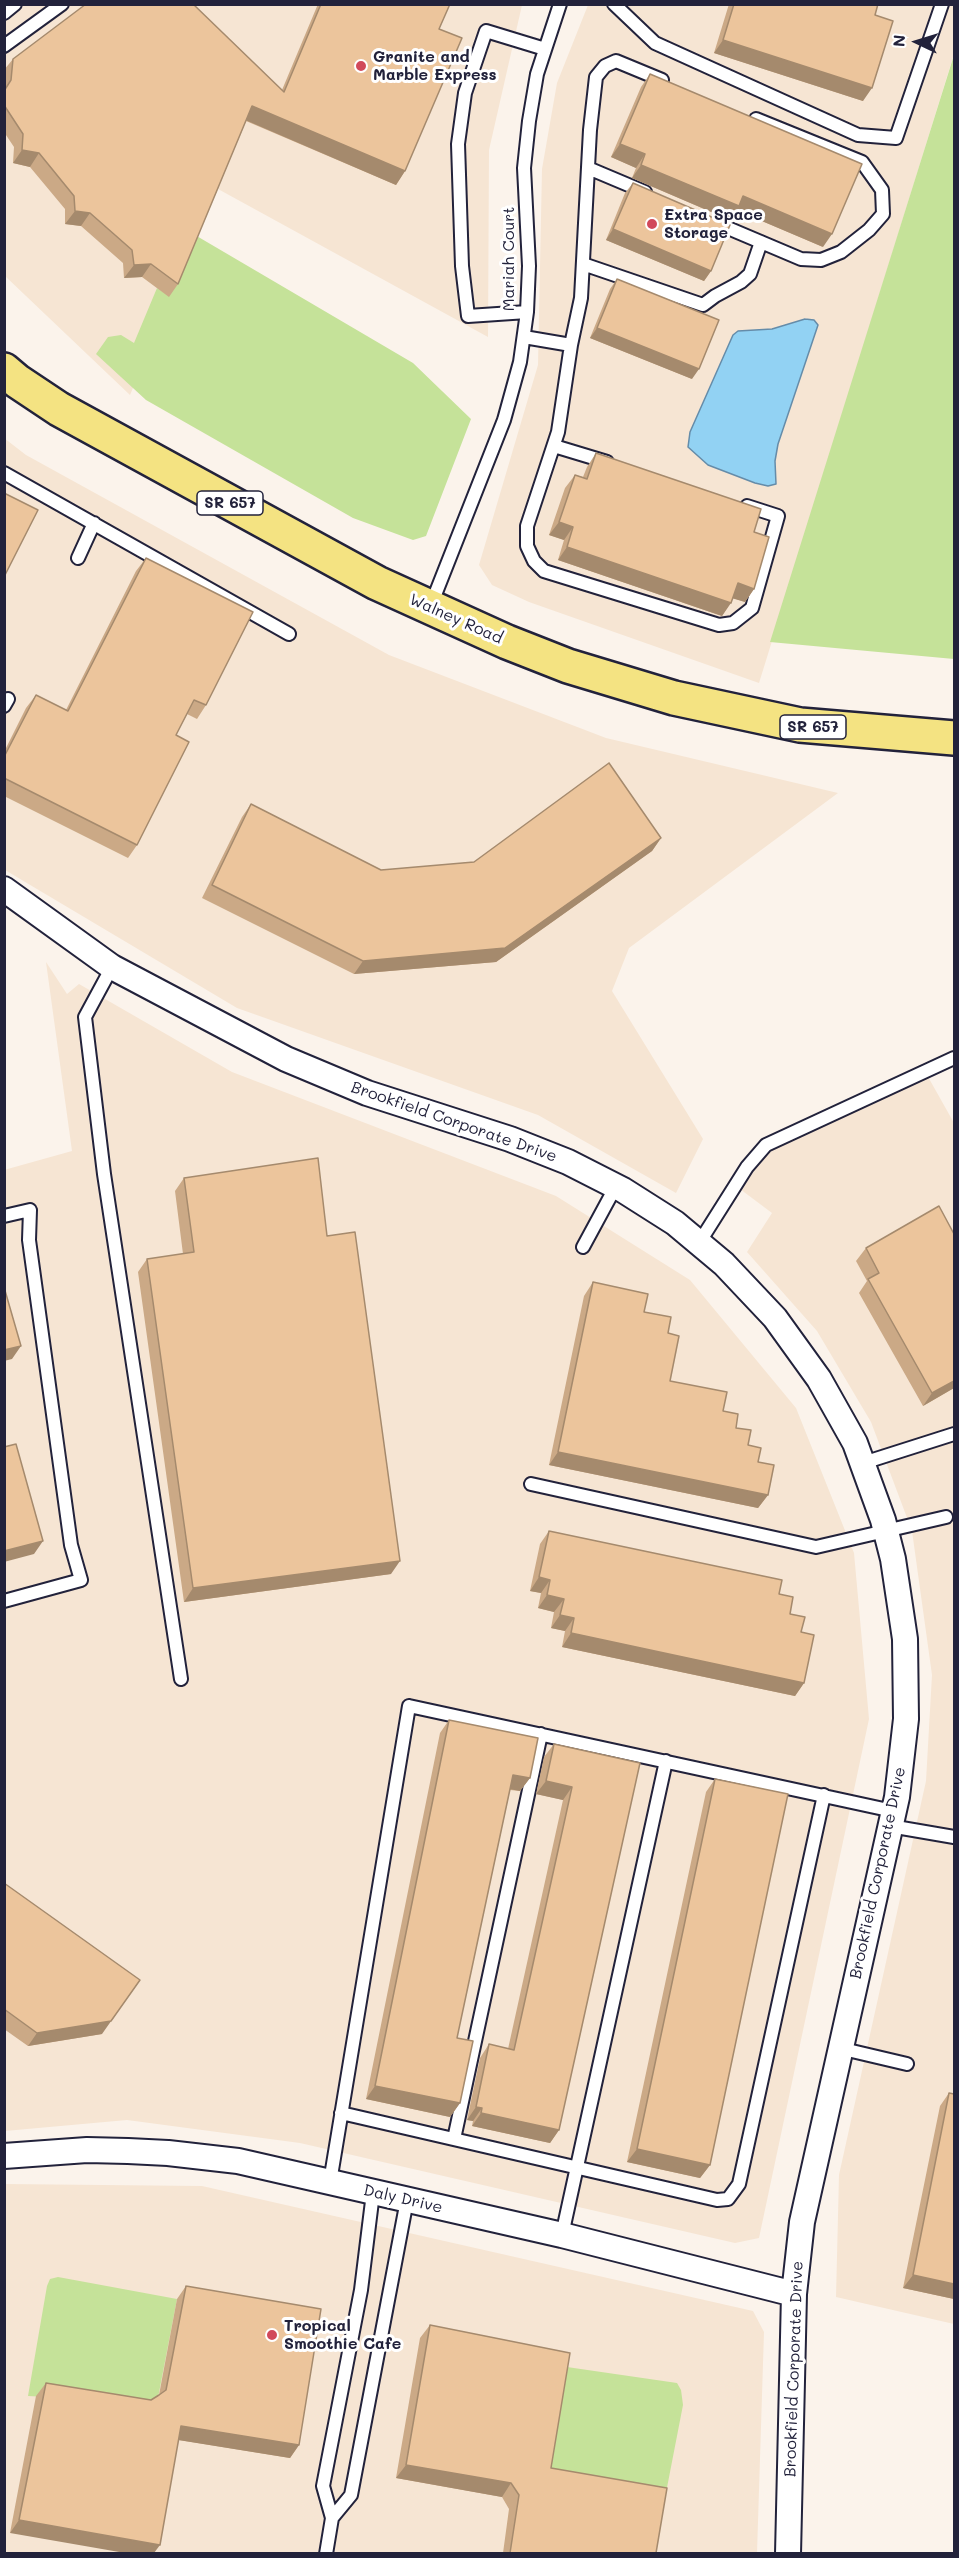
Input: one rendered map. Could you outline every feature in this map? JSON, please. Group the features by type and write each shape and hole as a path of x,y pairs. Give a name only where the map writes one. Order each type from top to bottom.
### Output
{"main road":[{"name":"Walney Road","path":"4,370 59,409 377,583 430,609 568,666 674,698 800,725 954,738"}],"street":[{"name":"Brookfield Corporate Drive","path":"4,889 112,968 286,1059 367,1093 532,1147 616,1186 675,1223 750,1290 798,1348 838,1410 863,1462 886,1532 901,1599 907,1679 904,1749 892,1818 802,2222 794,2294 788,2553"},
{"name":"Daly Drive","path":"4,2156 87,2151 168,2153 238,2161 562,2235 794,2294"}],"lane":[{"path":"4,13 15,4"},
{"path":"4,46 62,4"},
{"name":"Mariah Court","path":"430,609 504,420 520,362 527,312 529,266 524,168 528,121 545,48 560,4"},
{"path":"614,4 655,43 858,135 896,138 942,4"},
{"path":"527,312 468,316 459,218 459,126 465,93 486,31 545,48"},
{"path":"669,83 616,62 605,66 596,77 588,168 581,298 571,345 558,432 527,526 528,546 534,561 544,572 719,625 733,623 752,608 778,516 734,502"},
{"path":"707,219 801,259 821,260 841,252 869,230 883,214 882,190 862,162 744,114"},
{"path":"588,168 653,196"},
{"path":"583,264 703,306 750,274 761,242"},
{"path":"524,337 571,345"},
{"path":"554,446 621,467"},
{"path":"4,473 289,634"},
{"path":"78,558 93,523"},
{"path":"112,968 85,1017 104,1174 181,1679"},
{"path":"699,1243 747,1167 766,1145 954,1058"},
{"path":"583,1247 616,1186"},
{"path":"4,1216 30,1210 29,1240 71,1545 81,1580 4,1601"},
{"path":"863,1462 954,1434"},
{"path":"531,1484 816,1547 946,1517"},
{"path":"330,2182 409,1706 824,1796 954,1837"},
{"path":"454,2139 541,1734"},
{"path":"562,2235 666,1761"},
{"path":"341,2113 717,2200 728,2199 740,2184 824,1796"},
{"path":"839,2048 907,2064"},
{"path":"326,2553 332,2518 323,2486 361,2290 373,2193"},
{"path":"332,2518 351,2495 407,2200"}],"shaded area":[{"path":"4,5 522,5 489,150 488,337 218,189 130,395 5,276"},
{"path":"588,5 954,5 954,54 759,683 529,602 492,585 479,565 538,365 542,169 557,83"},
{"path":"4,438 26,455 389,655 606,738 838,793 629,948 612,991 703,1139 676,1193 538,1115 237,1008 5,870"},
{"path":"46,962 67,994 79,984 232,1072 556,1196 690,1280 796,1408 854,1553 869,1719 759,2238 735,2243 300,2143 127,2120 5,2131 4,1170 72,1151"},
{"path":"927,1075 954,1123 954,2324 836,2297 839,2175 926,1781 932,1675 912,1531 871,1422 817,1331 747,1252 772,1213 736,1186 772,1146"},
{"path":"5,2184 202,2186 753,2311 764,2332 757,2553 5,2554"}],"green space":[{"path":"954,55 954,659 770,642"},
{"path":"195,235 413,363 471,419 426,536 413,540 353,518 146,400 96,354 108,337 121,335 134,343 157,288 169,296"},
{"path":"58,2277 177,2299 157,2403 28,2396 47,2286 50,2279"},
{"path":"560,2366 677,2383 681,2390 683,2405 664,2503 548,2482"}],"water":[{"path":"805,319 814,320 818,325 778,444 775,461 776,484 768,486 755,483 708,465 688,447 690,432 733,335 738,331 772,329"}],"building":[{"path":"86,4 193,4 284,92 321,4 450,4 439,29 462,38 405,171 252,106 178,284 151,264 134,265 132,250 90,213 75,211 74,196 39,153 22,150 23,134 4,105 4,91 11,80 13,59"},
{"path":"734,4 878,4 875,15 893,21 872,88 723,40"},
{"path":"650,74 862,164 832,234 743,196 739,206 641,165 645,154 620,144"},
{"path":"633,183 730,225 711,271 613,229"},
{"path":"617,279 719,320 699,369 597,328"},
{"path":"596,453 761,509 754,532 769,537 754,589 738,583 731,603 567,547 573,527 559,522 575,475 587,479"},
{"path":"4,493 38,510 4,577"},
{"path":"146,558 253,612 206,705 194,700 176,735 189,742 137,845 4,778 4,757 36,695 68,711"},
{"path":"609,763 661,838 505,948 363,961 212,885 251,804 381,870 474,862"},
{"path":"318,1158 327,1236 355,1232 400,1561 193,1588 147,1259 194,1252 184,1178"},
{"path":"939,1206 954,1234 954,1381 932,1393 868,1279 879,1273 866,1248"},
{"path":"593,1282 648,1294 644,1312 671,1317 668,1333 679,1336 670,1381 727,1392 723,1411 738,1414 736,1428 751,1430 748,1445 761,1448 758,1462 774,1465 768,1495 558,1452"},
{"path":"4,1287 21,1346 4,1350"},
{"path":"16,1444 43,1541 4,1551 4,1447"},
{"path":"549,1531 782,1580 779,1594 793,1597 790,1614 805,1617 801,1632 814,1635 804,1683 571,1633 574,1618 560,1615 564,1599 547,1595 550,1580 539,1577"},
{"path":"449,1720 538,1738 530,1778 513,1775 457,2038 473,2041 460,2103 375,2086"},
{"path":"554,1744 640,1763 559,2130 481,2113 482,2108 476,2107 489,2044 514,2050 572,1787 546,1781"},
{"path":"715,1779 788,1794 710,2165 637,2149"},
{"path":"4,1883 140,1980 111,2021 37,2033 4,2009"},
{"path":"949,2093 954,2094 954,2284 913,2275"},
{"path":"186,2286 321,2309 299,2445 181,2426 160,2545 19,2520 46,2383 151,2400 159,2395 166,2390"},
{"path":"430,2325 570,2353 551,2468 667,2488 656,2553 510,2553 519,2495 511,2483 406,2465"}],"place":[{"name":"Granite and Marble Express","path":"361,66"},
{"name":"Extra Space Storage","path":"652,224"},
{"name":"Tropical Smoothie Cafe","path":"272,2335"}]}
